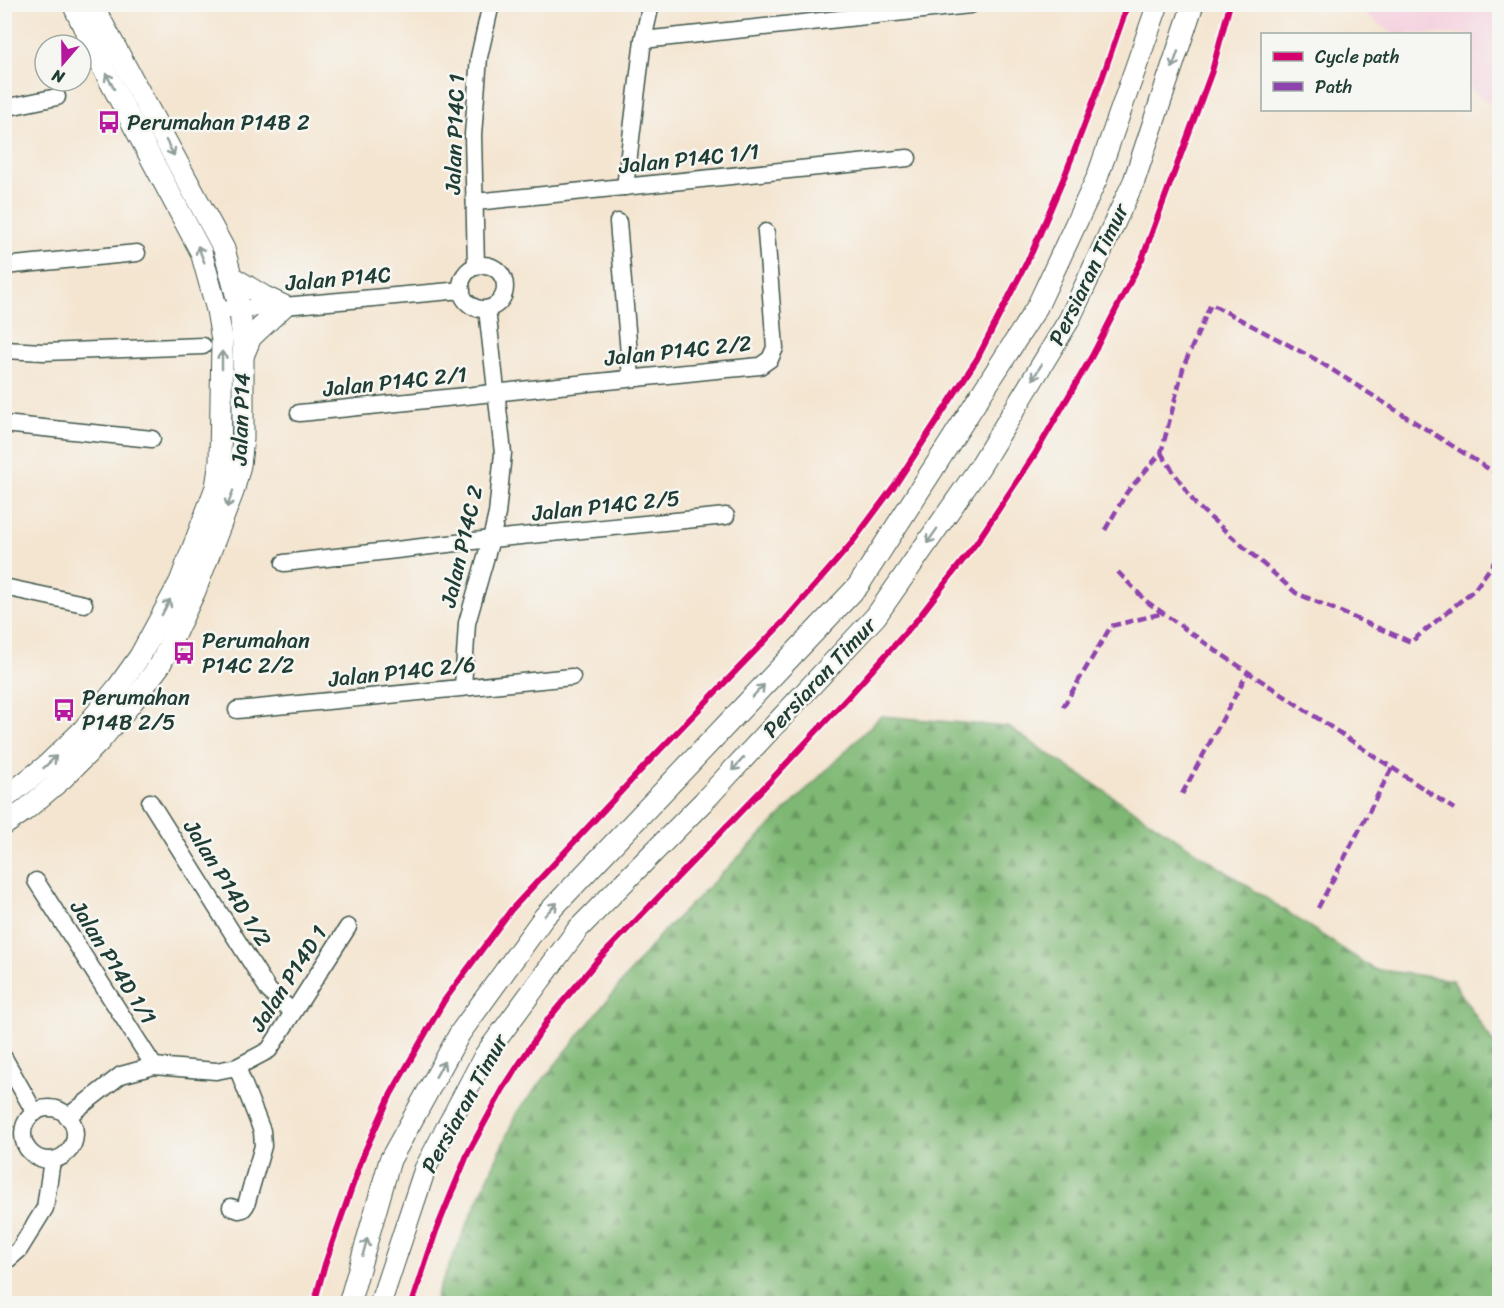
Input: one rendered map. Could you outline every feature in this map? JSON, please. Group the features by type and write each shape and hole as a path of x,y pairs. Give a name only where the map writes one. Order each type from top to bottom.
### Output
{"main road":[{"name":"Jalan P14","path":"4,799 47,765 82,730 118,687 140,656 180,582 216,487 220,461 222,340 217,310 201,252 103,68 74,4"},
{"name":"Jalan P14","path":"4,825 62,779 99,742 160,665 195,591 233,492 240,465 243,439 243,344 240,309 224,249 92,4"},
{"name":"Persiaran Timur","path":"349,1304 390,1160 460,1033 544,917 858,586 1036,307 1097,178 1158,4"},
{"name":"Persiaran Timur","path":"380,1304 425,1170 485,1055 578,929 704,801 876,616 979,468 1069,320 1134,181 1193,4"},
{"path":"232,277 284,306 251,337 242,358"}],"street":[{"name":"Jalan P14C 1","path":"476,267 473,135 479,57 491,4"},
{"path":"625,187 643,40 651,4"},
{"path":"643,40 970,5"},
{"path":"4,108 57,97"},
{"name":"Jalan P14C 1/1","path":"475,202 908,158"},
{"path":"618,222 632,378"},
{"name":"Jalan P14C 2/2","path":"496,393 760,366 770,359 775,348 766,232"},
{"path":"4,266 137,253"},
{"path":"483,266 490,267 501,275 505,289 503,296 494,306 487,309 474,307 468,303 462,290 462,283 470,270 483,266"},
{"name":"Jalan P14C","path":"217,310 462,290"},
{"name":"Jalan P14C 2","path":"463,687 467,623 491,539 503,453 487,309"},
{"path":"4,350 44,352 203,346"},
{"name":"Jalan P14C 2/1","path":"299,413 496,393"},
{"path":"4,424 152,439"},
{"name":"Jalan P14C 2/5","path":"284,563 491,539 726,516"},
{"path":"4,588 84,604"},
{"name":"Jalan P14C 2/6","path":"237,710 572,677"},
{"name":"Jalan P14D 1/2","path":"150,802 269,991 293,1012"},
{"name":"Jalan P14D 1/1","path":"36,881 154,1066"},
{"name":"Jalan P14D 1","path":"67,1117 121,1075 154,1066 216,1071 237,1067 269,1050 348,927"},
{"path":"4,1058 35,1113"},
{"path":"231,1207 239,1210 246,1205 263,1146 262,1131 237,1067"},
{"path":"49,1108 58,1110 71,1121 75,1137 68,1153 61,1158 44,1160 29,1151 23,1136 24,1127 27,1120 35,1113 49,1108"},
{"path":"4,1263 20,1250 45,1208 52,1160"}],"shaded area":[{"path":"1352,5 1499,5 1499,110 1471,90 1471,33 1393,33"}],"green space":[{"path":"881,716 1008,727 1373,969 1452,980 1499,1052 1499,1303 435,1303 437,1293 517,1112 660,935"}],"marked path":[{"path":"1105,530 1127,492 1161,453 1184,365 1211,304 1315,359 1500,476"},
{"path":"1161,453 1196,505 1296,593 1411,642 1475,589 1500,554"},
{"path":"1118,572 1146,601 1212,648 1454,809"},
{"path":"1063,707 1111,626 1164,613"},
{"path":"1182,794 1248,672"},
{"path":"1318,908 1392,768"}],"cycle path":[{"path":"314,1304 325,1264 364,1153 391,1094 444,1001 511,910 654,756 785,620 851,544 897,482 977,359 1032,252 1065,175 1128,4"},
{"path":"412,1304 436,1231 468,1153 503,1089 549,1018 598,960 772,779 916,621 977,542 1035,454 1092,356 1142,259 1212,71 1230,4"}],"place":[{"name":"Perumahan P14B 2","path":"109,122"},
{"name":"Perumahan P14C 2/2","path":"184,653"},
{"name":"Perumahan P14B 2/5","path":"64,710"}]}
